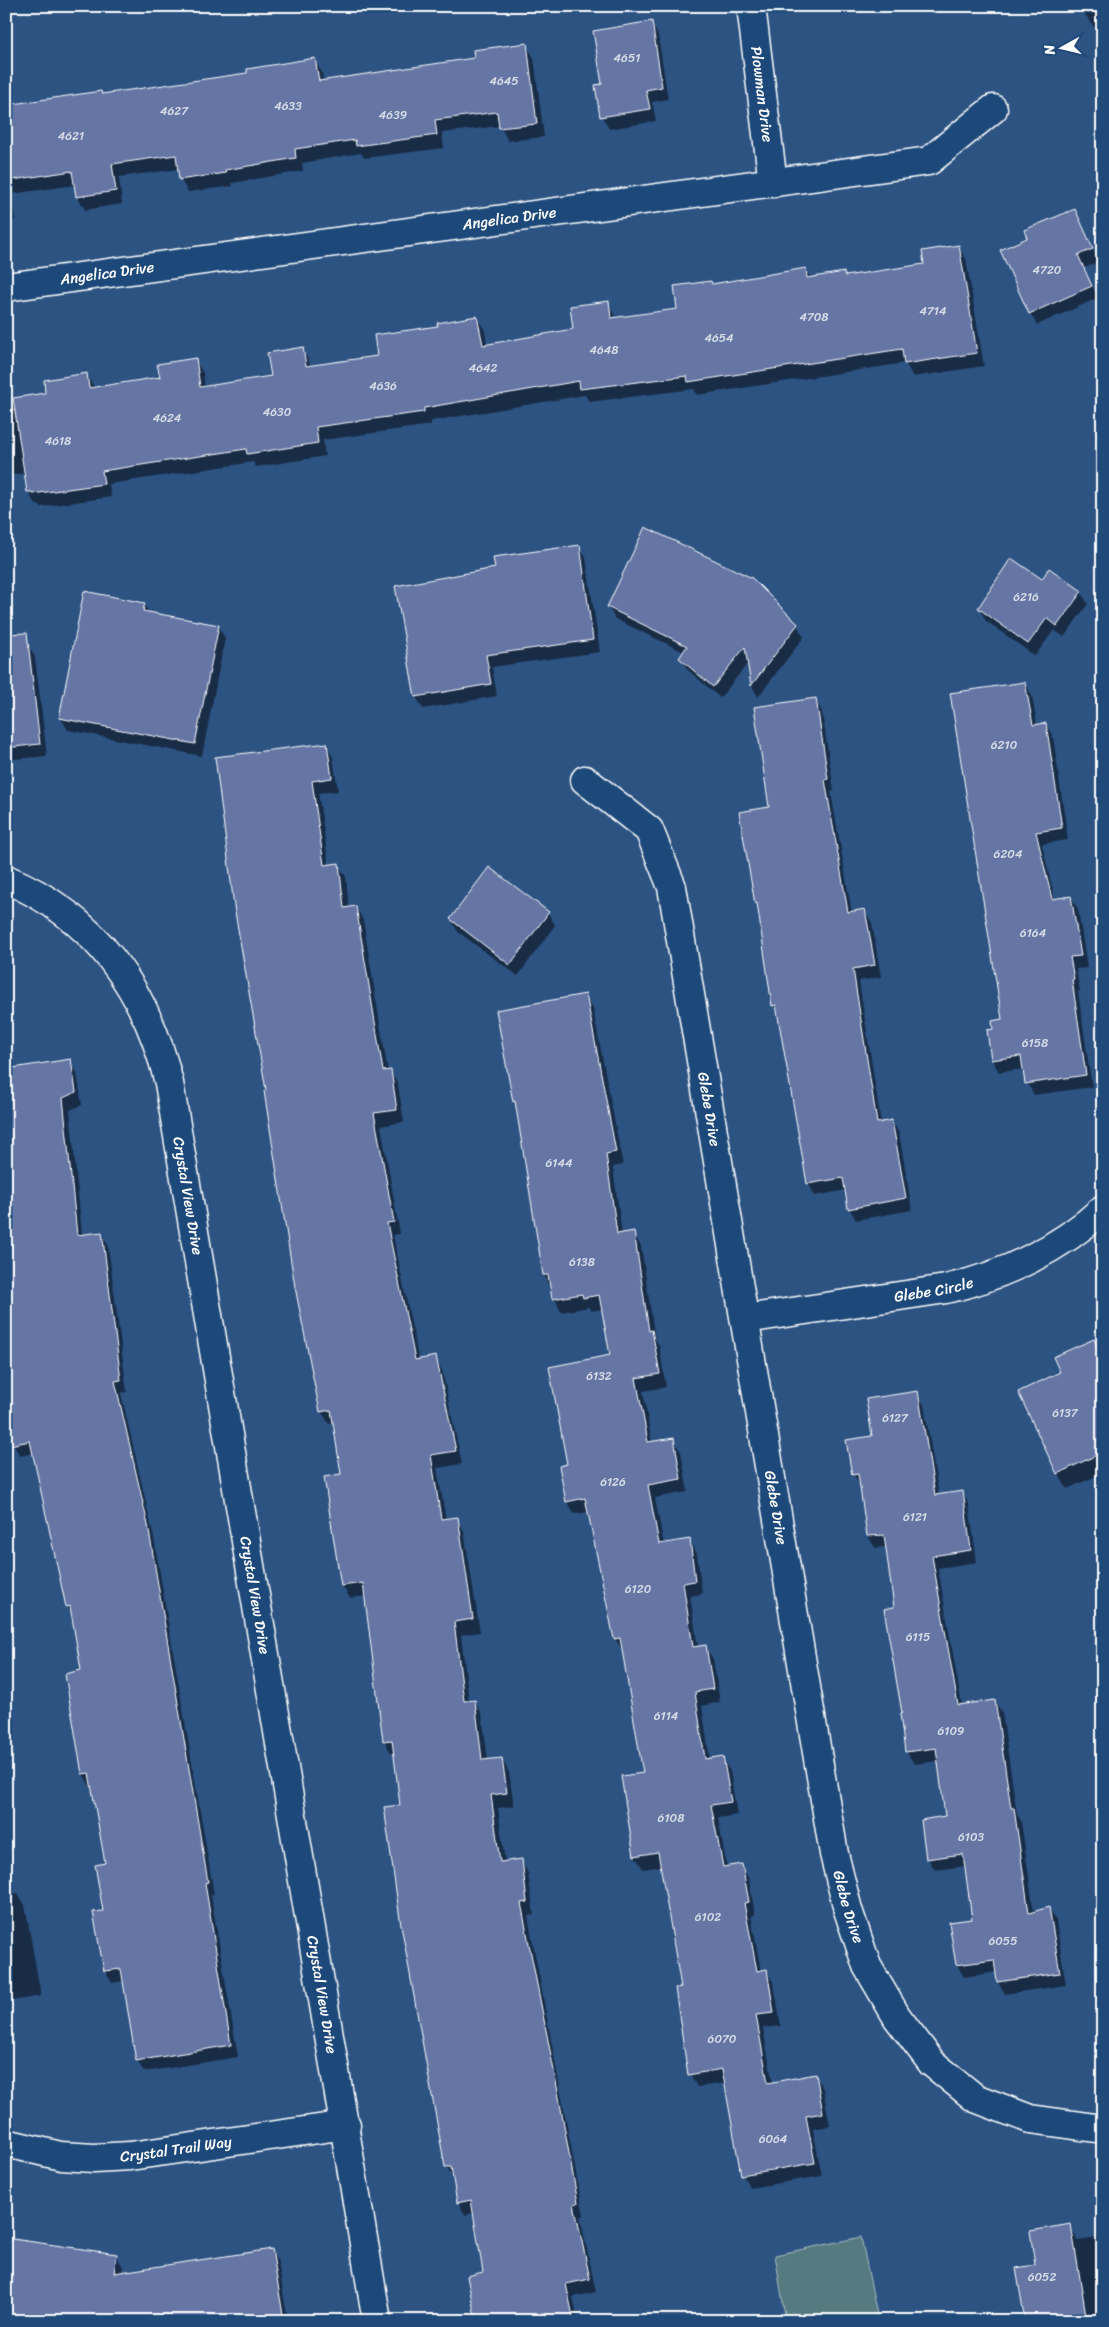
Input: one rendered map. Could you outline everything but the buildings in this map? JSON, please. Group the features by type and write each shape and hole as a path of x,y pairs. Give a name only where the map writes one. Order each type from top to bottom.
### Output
{"street":[{"name":"Plowman Drive","path":"751,6 773,183"},
{"name":"Angelica Drive","path":"6,288 929,161 993,109"},
{"name":"Glebe Drive","path":"585,780 649,830 672,887 834,1854 848,1910 867,1966 897,2017 932,2063 975,2098 1030,2119 1103,2129"},
{"name":"Crystal View Drive","path":"6,879 55,905 75,920 115,963 143,1007 162,1054 378,2321"},
{"name":"Glebe Circle","path":"745,1319 946,1289 973,1283 1022,1263 1084,1227 1103,1209"},
{"name":"Crystal Trail Way","path":"6,2143 60,2156 94,2158 130,2156 346,2125"}],"green space":[{"path":"861,2237 878,2319 786,2321 775,2255"}]}
